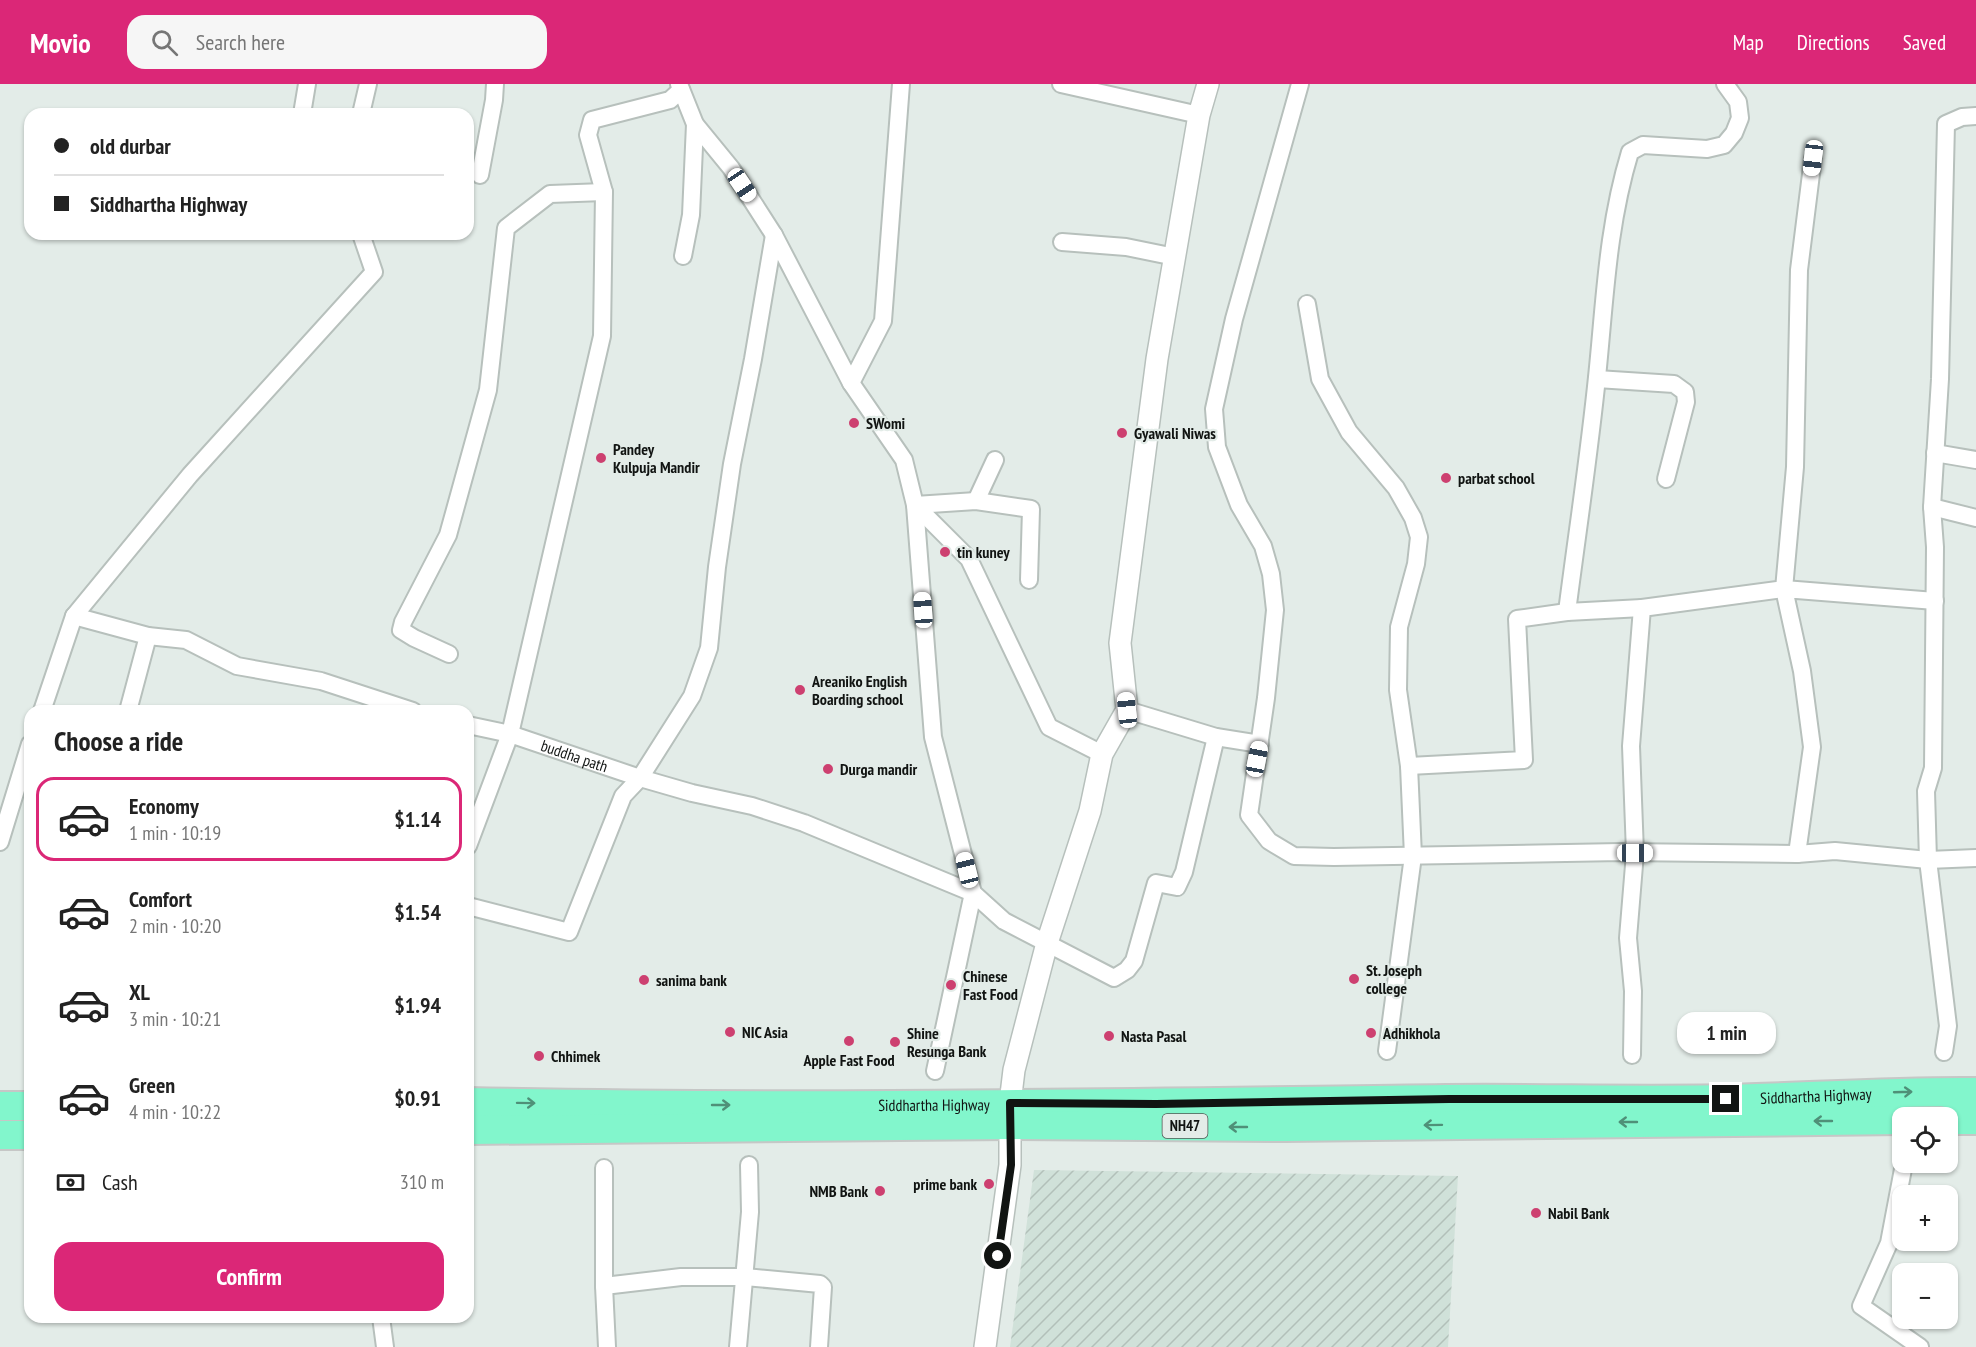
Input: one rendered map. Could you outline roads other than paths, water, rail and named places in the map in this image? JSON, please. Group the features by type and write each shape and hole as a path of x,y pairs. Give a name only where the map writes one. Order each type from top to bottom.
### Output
{"highway":[{"name":"Siddhartha Highway","path":"474,1130 1010,1114 1156,1104 1449,1099 1726,1099 1976,1092"},
{"name":"Siddhartha Highway","path":"474,1102 1010,1114 1286,1127 1892,1120"},
{"path":"0,1106 24,1106"},
{"path":"1958,1120 1976,1120"},
{"path":"0,1135 24,1135"}],"street":[{"path":"303,108 307,84"},
{"path":"362,108 368,84"},
{"path":"480,175 495,84"},
{"path":"851,383 883,321 901,84"},
{"path":"1061,84 1199,115"},
{"path":"985,1347 1011,1165 1010,1114 1014,1071 1047,943 1090,811 1102,753 1127,710 1120,643 1157,359 1199,115 1208,84"},
{"path":"1300,84 1234,319 1214,409 1217,447 1239,505 1263,546 1272,574 1275,610 1260,744 1249,814 1269,841 1294,856 1797,854 1835,851 1928,860 1976,858"},
{"path":"1567,612 1597,379 1610,237 1622,178 1630,152 1643,145 1707,148 1724,145 1734,133 1740,118 1738,102 1725,84"},
{"path":"680,87 695,124 731,168 774,235 851,383 904,460 915,505 933,737 973,892 935,1071"},
{"path":"474,830 510,734 602,336 604,192 588,135 592,120 670,100 680,87"},
{"path":"1944,1052 1948,1026 1928,860 1926,791 1933,768 1935,547 1932,507 1940,379 1946,124 1962,117 1976,116"},
{"path":"683,256 691,215 695,124"},
{"path":"1797,854 1812,747 1802,671 1784,590 1795,467 1799,270 1813,158"},
{"path":"449,654 401,630 448,535 488,390 506,228 550,194 604,192"},
{"path":"474,908 568,932 622,796 640,778 692,696 709,648 717,567 732,464 774,235"},
{"path":"44,705 74,616 190,475 374,272 363,240"},
{"path":"1062,242 1126,247 1174,257"},
{"path":"1307,304 1320,379 1349,432 1396,488 1413,518 1419,537 1416,564 1399,627 1398,690 1409,766 1413,856 1387,1051"},
{"path":"1597,379 1674,384 1685,392 1686,402 1666,479"},
{"path":"1935,453 1976,460"},
{"path":"976,501 995,460"},
{"path":"915,505 976,501 1031,509 1029,580"},
{"path":"915,505 969,559 1049,727 1102,753"},
{"path":"1932,507 1976,518"},
{"path":"1409,766 1524,760 1517,619 1567,612 1642,608 1784,590 1935,601"},
{"path":"1632,1055 1633,991 1628,938 1635,853 1631,746 1642,608"},
{"path":"74,616 148,636 186,640 237,666 321,681 395,705"},
{"path":"130,705 148,636"},
{"path":"1127,710 1216,737 1260,744"},
{"name":"buddha path","path":"474,725 510,734 640,778 692,793 752,806 804,823 973,892"},
{"path":"973,892 1004,921 1114,978 1134,961 1156,883 1178,887 1184,872 1216,737"},
{"path":"0,842 24,764"},
{"path":"738,1347 750,1212 749,1165"},
{"path":"604,1168 604,1286 607,1347"},
{"path":"1902,1173 1889,1243 1861,1306 1920,1347"},
{"path":"604,1286 681,1277 745,1277 820,1284 823,1287 819,1347"},
{"path":"382,1323 385,1347"}],"place":[{"name":"SWomi","path":"854,423"},
{"name":"Gyawali Niwas","path":"1122,433"},
{"name":"Pandey Kulpuja Mandir","path":"601,458"},
{"name":"parbat school","path":"1446,478"},
{"name":"tin kuney","path":"945,552"},
{"name":"Areaniko English Boarding school","path":"800,690"},
{"name":"Durga mandir","path":"828,769"},
{"name":"St. Joseph college","path":"1354,979"},
{"name":"sanima bank","path":"644,980"},
{"name":"Chinese Fast Food","path":"951,985"},
{"name":"NIC Asia","path":"730,1032"},
{"name":"Adhikhola","path":"1371,1033"},
{"name":"Nasta Pasal","path":"1109,1036"},
{"name":"Apple Fast Food","path":"849,1041"},
{"name":"Shine Resunga Bank","path":"895,1042"},
{"name":"Chhimek","path":"539,1056"},
{"name":"prime bank","path":"989,1184"},
{"name":"NMB Bank","path":"880,1191"},
{"name":"Nabil Bank","path":"1536,1213"}]}
